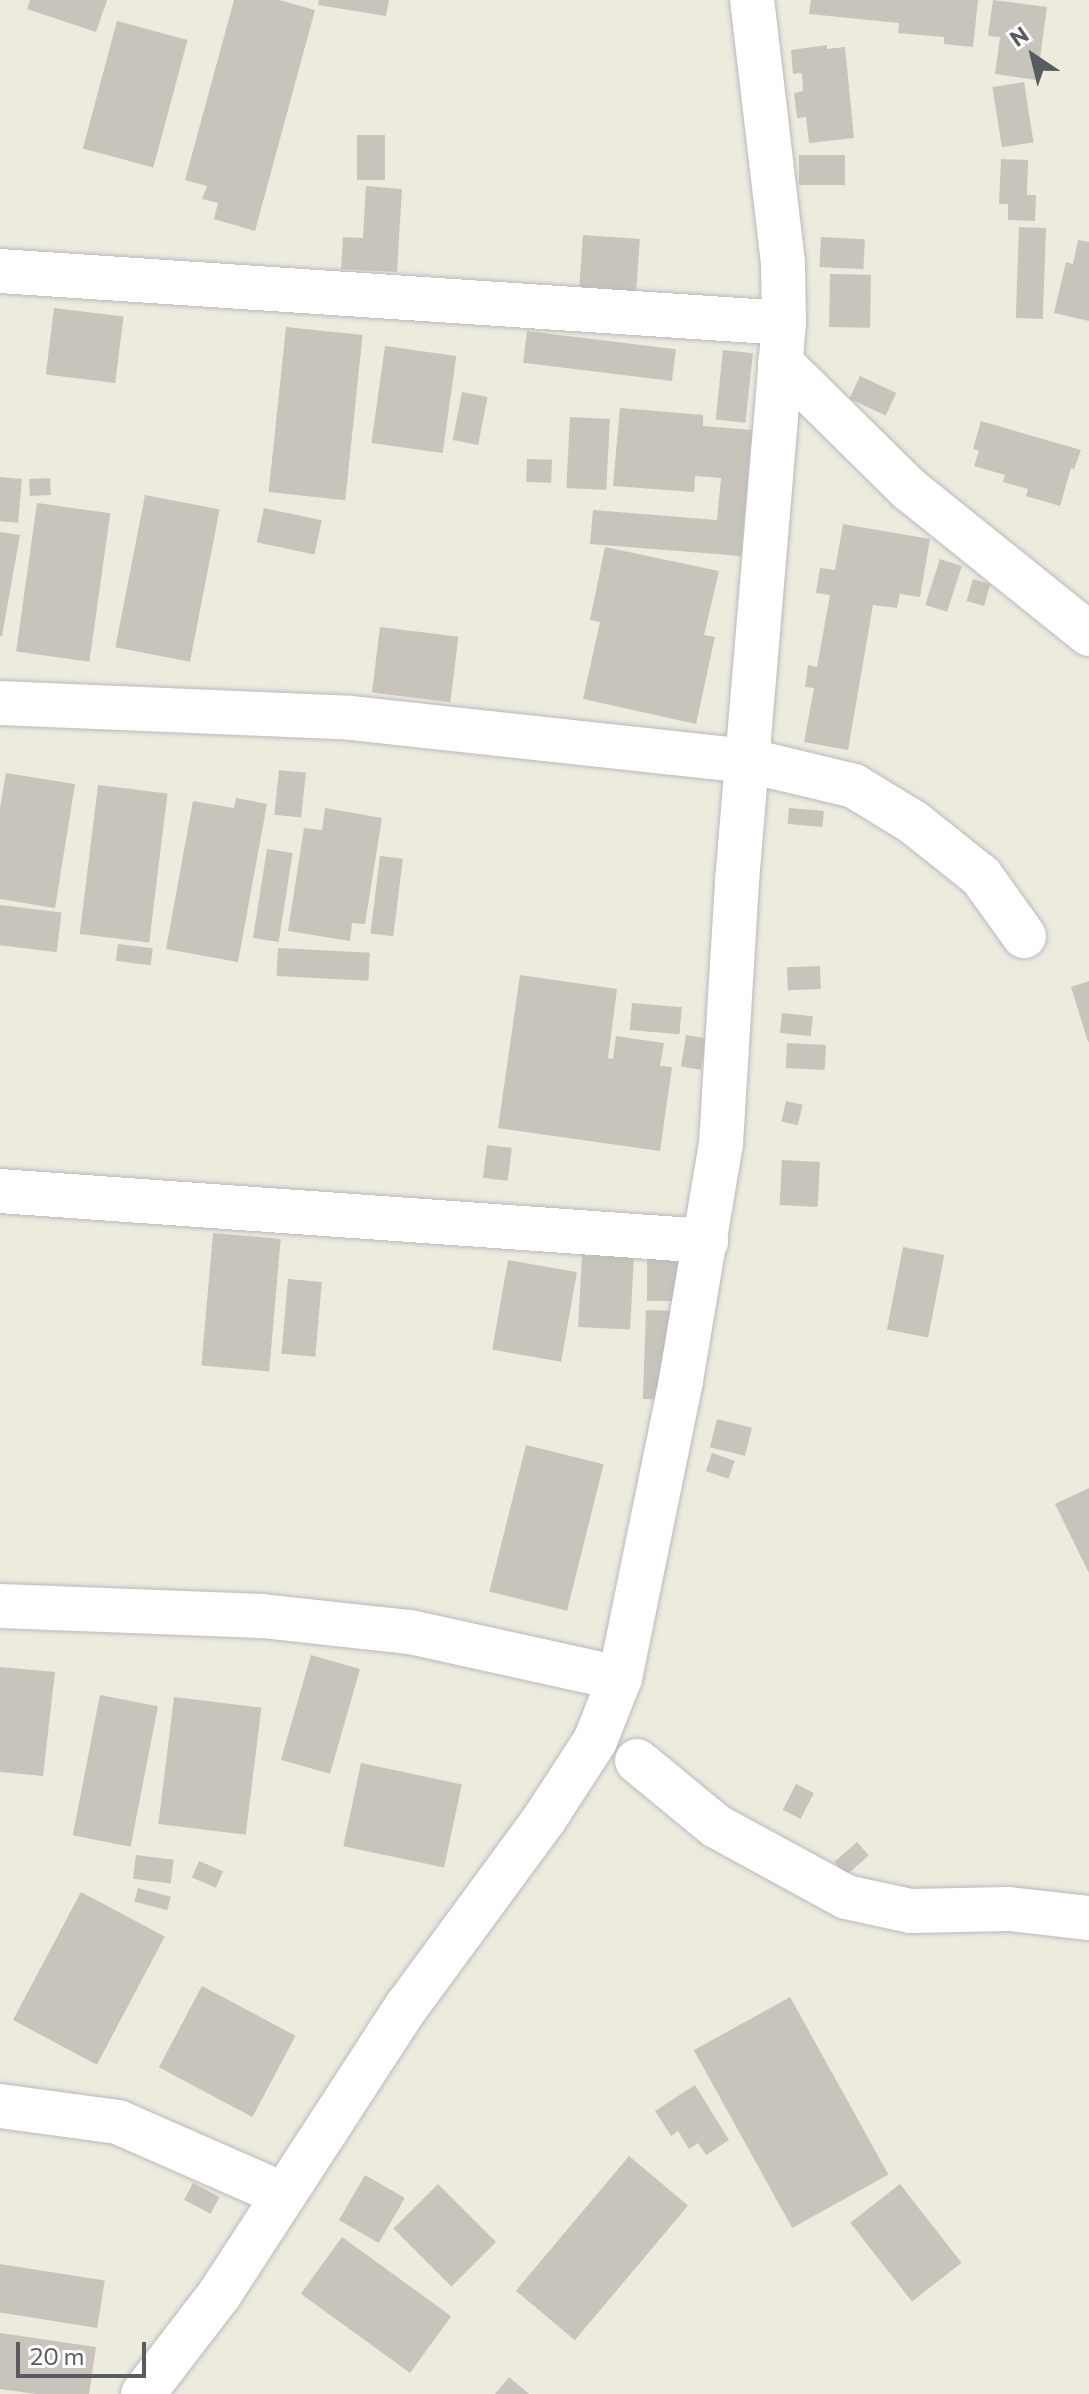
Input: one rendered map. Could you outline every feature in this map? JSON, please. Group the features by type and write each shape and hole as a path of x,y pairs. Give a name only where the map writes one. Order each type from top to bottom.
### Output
{"street":[{"path":"143,2394 219,2295 407,2006 545,1818 595,1741 620,1678 706,1241 721,1144 737,881 750,761 782,343 783,263 752,0"},
{"path":"0,271 782,343 910,490 1089,634"},
{"path":"0,703 351,718 750,761 854,786 913,822 981,876 1024,936"},
{"path":"0,1191 706,1241"},
{"path":"0,1606 262,1616 410,1632 620,1678"},
{"path":"637,1761 716,1826 846,1897 911,1911 1009,1909 1089,1918"},
{"path":"0,2106 118,2122 284,2195"}],"building":[{"path":"30,0 107,0 96,32 27,9"},
{"path":"234,0 279,0 315,10 255,231 214,219 218,203 202,199 207,186 185,180"},
{"path":"319,0 389,0 386,16 318,5"},
{"path":"811,0 978,0 973,47 944,44 944,37 898,33 899,23 809,14"},
{"path":"993,0 1047,7 1037,80 995,74 1000,37 988,36"},
{"path":"117,21 188,40 153,167 83,149"},
{"path":"827,45 827,49 845,47 854,138 809,143 806,117 797,118 794,93 803,91 802,73 793,74 791,50"},
{"path":"1024,82 1034,142 1002,147 992,87"},
{"path":"357,135 385,135 385,180 357,180"},
{"path":"799,155 845,155 845,185 799,185"},
{"path":"1001,159 1028,160 1027,195 1036,195 1035,221 1008,220 1008,204 999,204"},
{"path":"366,186 402,189 397,272 341,269 343,237 363,238"},
{"path":"1019,227 1046,228 1043,319 1016,318"},
{"path":"583,235 640,239 636,300 579,296"},
{"path":"821,237 865,239 863,269 819,267"},
{"path":"1078,240 1089,242 1089,321 1054,313 1066,262 1073,264"},
{"path":"830,274 871,275 870,328 829,327"},
{"path":"54,308 123,317 115,383 46,375"},
{"path":"286,327 363,335 345,500 269,492"},
{"path":"527,331 676,349 672,381 523,363"},
{"path":"385,346 456,356 443,453 371,443"},
{"path":"723,350 753,353 746,423 716,420"},
{"path":"860,376 896,393 886,416 849,399"},
{"path":"462,392 488,397 478,445 453,440"},
{"path":"620,408 703,415 703,426 752,430 741,556 590,544 593,510 717,520 721,478 695,476 694,492 613,486"},
{"path":"570,417 610,419 606,490 566,488"},
{"path":"981,421 1081,450 1074,469 1071,468 1060,506 1026,496 1028,489 1003,482 1005,475 974,466 979,451 973,449"},
{"path":"527,459 552,460 551,483 526,482"},
{"path":"0,477 22,479 18,523 0,521"},
{"path":"50,478 51,495 30,496 29,479"},
{"path":"145,495 220,510 190,662 115,647"},
{"path":"37,503 110,513 89,662 16,652"},
{"path":"264,508 322,520 314,555 257,542"},
{"path":"843,524 930,539 920,597 900,594 897,608 873,605 848,750 804,742 814,688 805,687 808,665 817,667 830,595 816,593 820,568 835,570"},
{"path":"0,532 20,535 2,636 0,636"},
{"path":"605,547 719,571 704,635 715,637 696,724 583,699 600,622 590,620"},
{"path":"940,559 962,566 947,612 925,605"},
{"path":"973,579 990,584 984,606 967,601"},
{"path":"380,627 458,637 450,702 372,693"},
{"path":"279,770 306,773 301,818 274,815"},
{"path":"6,773 75,784 55,908 0,899 0,808"},
{"path":"98,785 167,794 149,942 80,934"},
{"path":"236,798 267,804 238,962 166,949 193,801 234,808"},
{"path":"325,808 382,818 365,924 352,923 350,941 288,931 304,828 322,830"},
{"path":"789,808 824,811 822,827 788,824"},
{"path":"267,849 293,853 279,942 253,938"},
{"path":"380,856 403,859 393,936 370,933"},
{"path":"0,905 62,913 57,952 0,945"},
{"path":"118,944 153,948 151,965 116,961"},
{"path":"278,948 370,953 368,981 277,976"},
{"path":"820,966 821,989 788,990 787,967"},
{"path":"520,975 617,989 608,1058 613,1059 616,1036 664,1043 660,1066 672,1067 660,1151 498,1128"},
{"path":"1089,981 1089,1042 1088,1042 1071,987"},
{"path":"632,1003 682,1007 679,1034 630,1030"},
{"path":"782,1013 813,1016 811,1036 780,1033"},
{"path":"686,1035 706,1038 701,1070 681,1067"},
{"path":"787,1043 826,1045 825,1070 786,1068"},
{"path":"786,1101 803,1105 798,1125 781,1121"},
{"path":"487,1145 512,1148 508,1181 483,1178"},
{"path":"782,1160 820,1162 818,1207 780,1205"},
{"path":"213,1233 281,1239 269,1371 201,1365"},
{"path":"903,1247 944,1255 928,1337 887,1329"},
{"path":"647,1252 682,1252 682,1301 647,1301"},
{"path":"582,1254 634,1257 630,1330 578,1327"},
{"path":"508,1260 577,1272 561,1362 492,1350"},
{"path":"288,1279 322,1282 315,1357 281,1354"},
{"path":"646,1310 678,1311 675,1400 643,1399"},
{"path":"717,1419 752,1428 745,1456 710,1447"},
{"path":"526,1445 604,1464 567,1611 489,1592"},
{"path":"712,1453 735,1461 729,1479 706,1471"},
{"path":"1089,1488 1089,1573 1055,1504"},
{"path":"311,1655 360,1669 330,1774 281,1760"},
{"path":"0,1667 55,1672 43,1776 0,1772"},
{"path":"100,1695 158,1706 131,1847 73,1835"},
{"path":"174,1697 261,1708 246,1835 158,1824"},
{"path":"361,1763 462,1784 444,1868 343,1846"},
{"path":"796,1784 814,1793 801,1819 783,1810"},
{"path":"857,1842 869,1856 846,1875 834,1862"},
{"path":"136,1855 174,1860 171,1883 133,1879"},
{"path":"199,1861 223,1871 216,1888 192,1878"},
{"path":"138,1888 171,1897 167,1910 134,1902"},
{"path":"81,1892 165,1937 97,2065 13,2020"},
{"path":"202,1986 296,2036 252,2117 159,2067"},
{"path":"790,1997 888,2175 792,2228 694,2050"},
{"path":"695,2085 729,2140 706,2155 698,2143 689,2149 678,2131 671,2136 655,2111"},
{"path":"629,2156 688,2205 575,2340 516,2291"},
{"path":"365,2175 405,2198 379,2243 339,2220"},
{"path":"193,2183 219,2197 211,2214 184,2200"},
{"path":"438,2184 496,2242 451,2287 393,2229"},
{"path":"900,2184 962,2263 912,2302 850,2223"},
{"path":"342,2237 451,2316 410,2373 301,2294"},
{"path":"0,2264 105,2281 97,2328 0,2313"},
{"path":"0,2333 96,2347 89,2394 36,2394 0,2389"},
{"path":"509,2377 529,2394 495,2394"}]}
